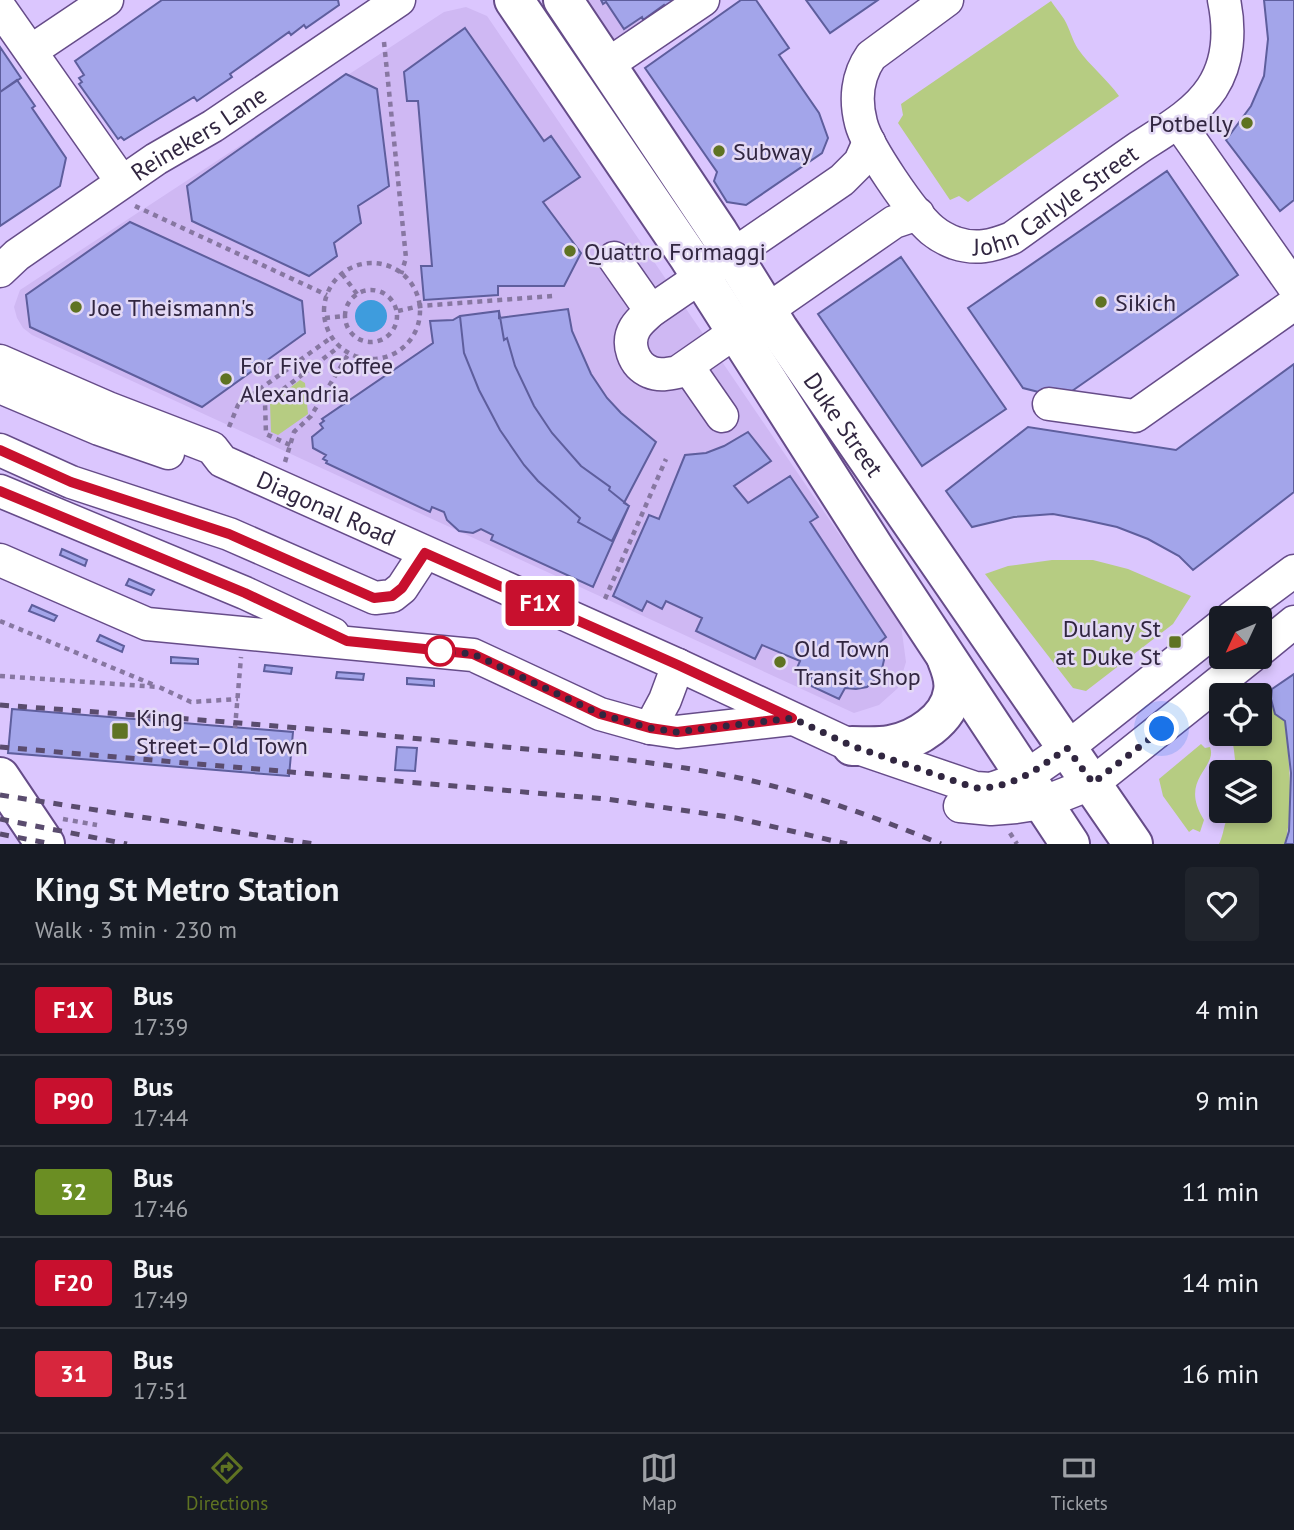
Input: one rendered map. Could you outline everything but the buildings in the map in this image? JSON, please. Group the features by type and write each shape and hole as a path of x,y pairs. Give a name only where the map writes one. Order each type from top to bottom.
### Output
{"main road":[{"name":"Duke Street","path":"514,0 716,265"},
{"name":"Duke Street","path":"563,0 607,65 716,265 752,321 946,658 1070,844"},
{"name":"Duke Street","path":"752,321 1093,783 1133,844"},
{"path":"852,746 890,745 906,741 932,726 948,707 953,692 953,676 946,658"},
{"path":"0,777 53,831"}],"street":[{"name":"Reinekers Lane","path":"0,271 16,255 128,194 170,149 231,115 399,0"},
{"path":"607,65 703,0"},
{"name":"John Carlyle Street","path":"947,0 871,56 858,85 858,107 869,142 931,230 954,242 979,247 990,247 1012,238 1178,121 1203,99 1220,72 1228,40 1224,0"},
{"path":"31,51 86,6"},
{"path":"0,8 128,194"},
{"path":"1178,121 1294,287"},
{"path":"869,142 860,162 842,180 651,311 635,327 631,346 633,355 641,366 651,373 678,372 894,222 918,214"},
{"path":"614,258 651,311"},
{"path":"1049,404 1135,416 1294,304"},
{"path":"0,342 12,359 33,376"},
{"name":"Diagonal Road","path":"0,361 212,448 222,461 792,718 852,746 940,798 965,807 1017,807 1067,748 1209,635"},
{"path":"688,367 722,416"},
{"name":"Diagonal Road","path":"0,387 99,429 200,464 222,461"},
{"path":"0,450 71,482 229,534 374,598 392,596 402,588 425,553"},
{"path":"0,491 245,593 347,641"},
{"path":"0,560 147,624 242,635 347,641 473,654 600,714 650,728 677,732 792,718"},
{"path":"1247,606 1294,571"},
{"path":"1272,640 1294,622"},
{"path":"650,728 665,701 678,665"},
{"path":"1033,790 1093,783 1236,669"}],"path":[{"path":"384,42 406,258 401,274"},
{"path":"128,194 327,295"},
{"path":"365,264 390,267 401,274 417,294 420,306 417,329 411,339 394,354 371,359 349,353 332,337 325,318 327,295 342,274 365,264"},
{"path":"342,274 358,293"},
{"path":"372,289 381,291 388,296 397,311 397,319 390,334 376,342 359,339 348,327 345,316 349,302 358,293 372,289"},
{"path":"397,311 420,306 554,296"},
{"path":"325,318 345,316"},
{"path":"229,427 238,405 332,337"},
{"path":"290,445 266,434 265,403 340,346"},
{"path":"282,471 294,432 311,416 349,353"},
{"path":"605,599 666,459"},
{"path":"0,621 191,702 238,699"},
{"path":"235,728 241,649"},
{"path":"0,676 159,687"},
{"path":"53,831 97,825"}],"shaded area":[{"path":"576,0 695,0 614,57"},
{"path":"466,7 487,16 901,625 906,662 898,688 879,705 854,713 32,335 23,328 17,318 14,307 20,290 444,12"}],"green space":[{"path":"1051,1 1064,19 1078,49 1119,96 968,202 959,196 950,200 898,123 903,115 901,104"},
{"path":"300,380 305,383 308,414 278,435 271,432 270,403"},
{"path":"1052,560 1093,560 1128,569 1191,596 1173,624 1086,691 1073,688 985,574 1008,566"},
{"path":"1272,699 1278,714 1285,721 1288,751 1290,799 1285,844 1219,844 1226,823 1272,823 1272,760 1235,760 1233,746 1272,746"},
{"path":"1201,744 1205,748 1210,747 1209,762 1200,776 1195,794 1204,820 1200,832 1193,829 1189,832 1163,796 1159,779"}],"water":[{"path":"371,300 382,305 387,316 382,327 371,332 360,327 355,316 360,305"}],"railway":[{"path":"0,705 339,731 661,764 784,789 864,814 941,844"},
{"path":"0,747 606,799 736,818 847,844"},
{"path":"0,795 314,844"},
{"path":"0,819 127,844"},
{"path":"0,834 52,844"}],"bus line":[{"name":"F1X","path":"0,450 71,482 229,534 374,598 392,596 402,588 425,553 792,718 677,732 650,728 600,714 473,654 347,641 245,593 0,491"}],"place":[{"name":"Potbelly","path":"1247,123"},
{"name":"Subway","path":"719,151"},
{"name":"Quattro Formaggi","path":"570,251"},
{"name":"Sikich","path":"1101,302"},
{"name":"Joe Theismann's","path":"76,307"},
{"name":"For Five Coffee Alexandria","path":"226,379"},
{"name":"Dulany St at Duke St","path":"1175,642"},
{"name":"Old Town Transit Shop","path":"780,662"},
{"name":"King Street–Old Town","path":"120,731"}],"route":[{"path":"440,651 473,654 600,714 650,728 677,732 792,718 852,746 975,788 991,789 1025,778 1067,748 1093,783 1162,729"}]}
